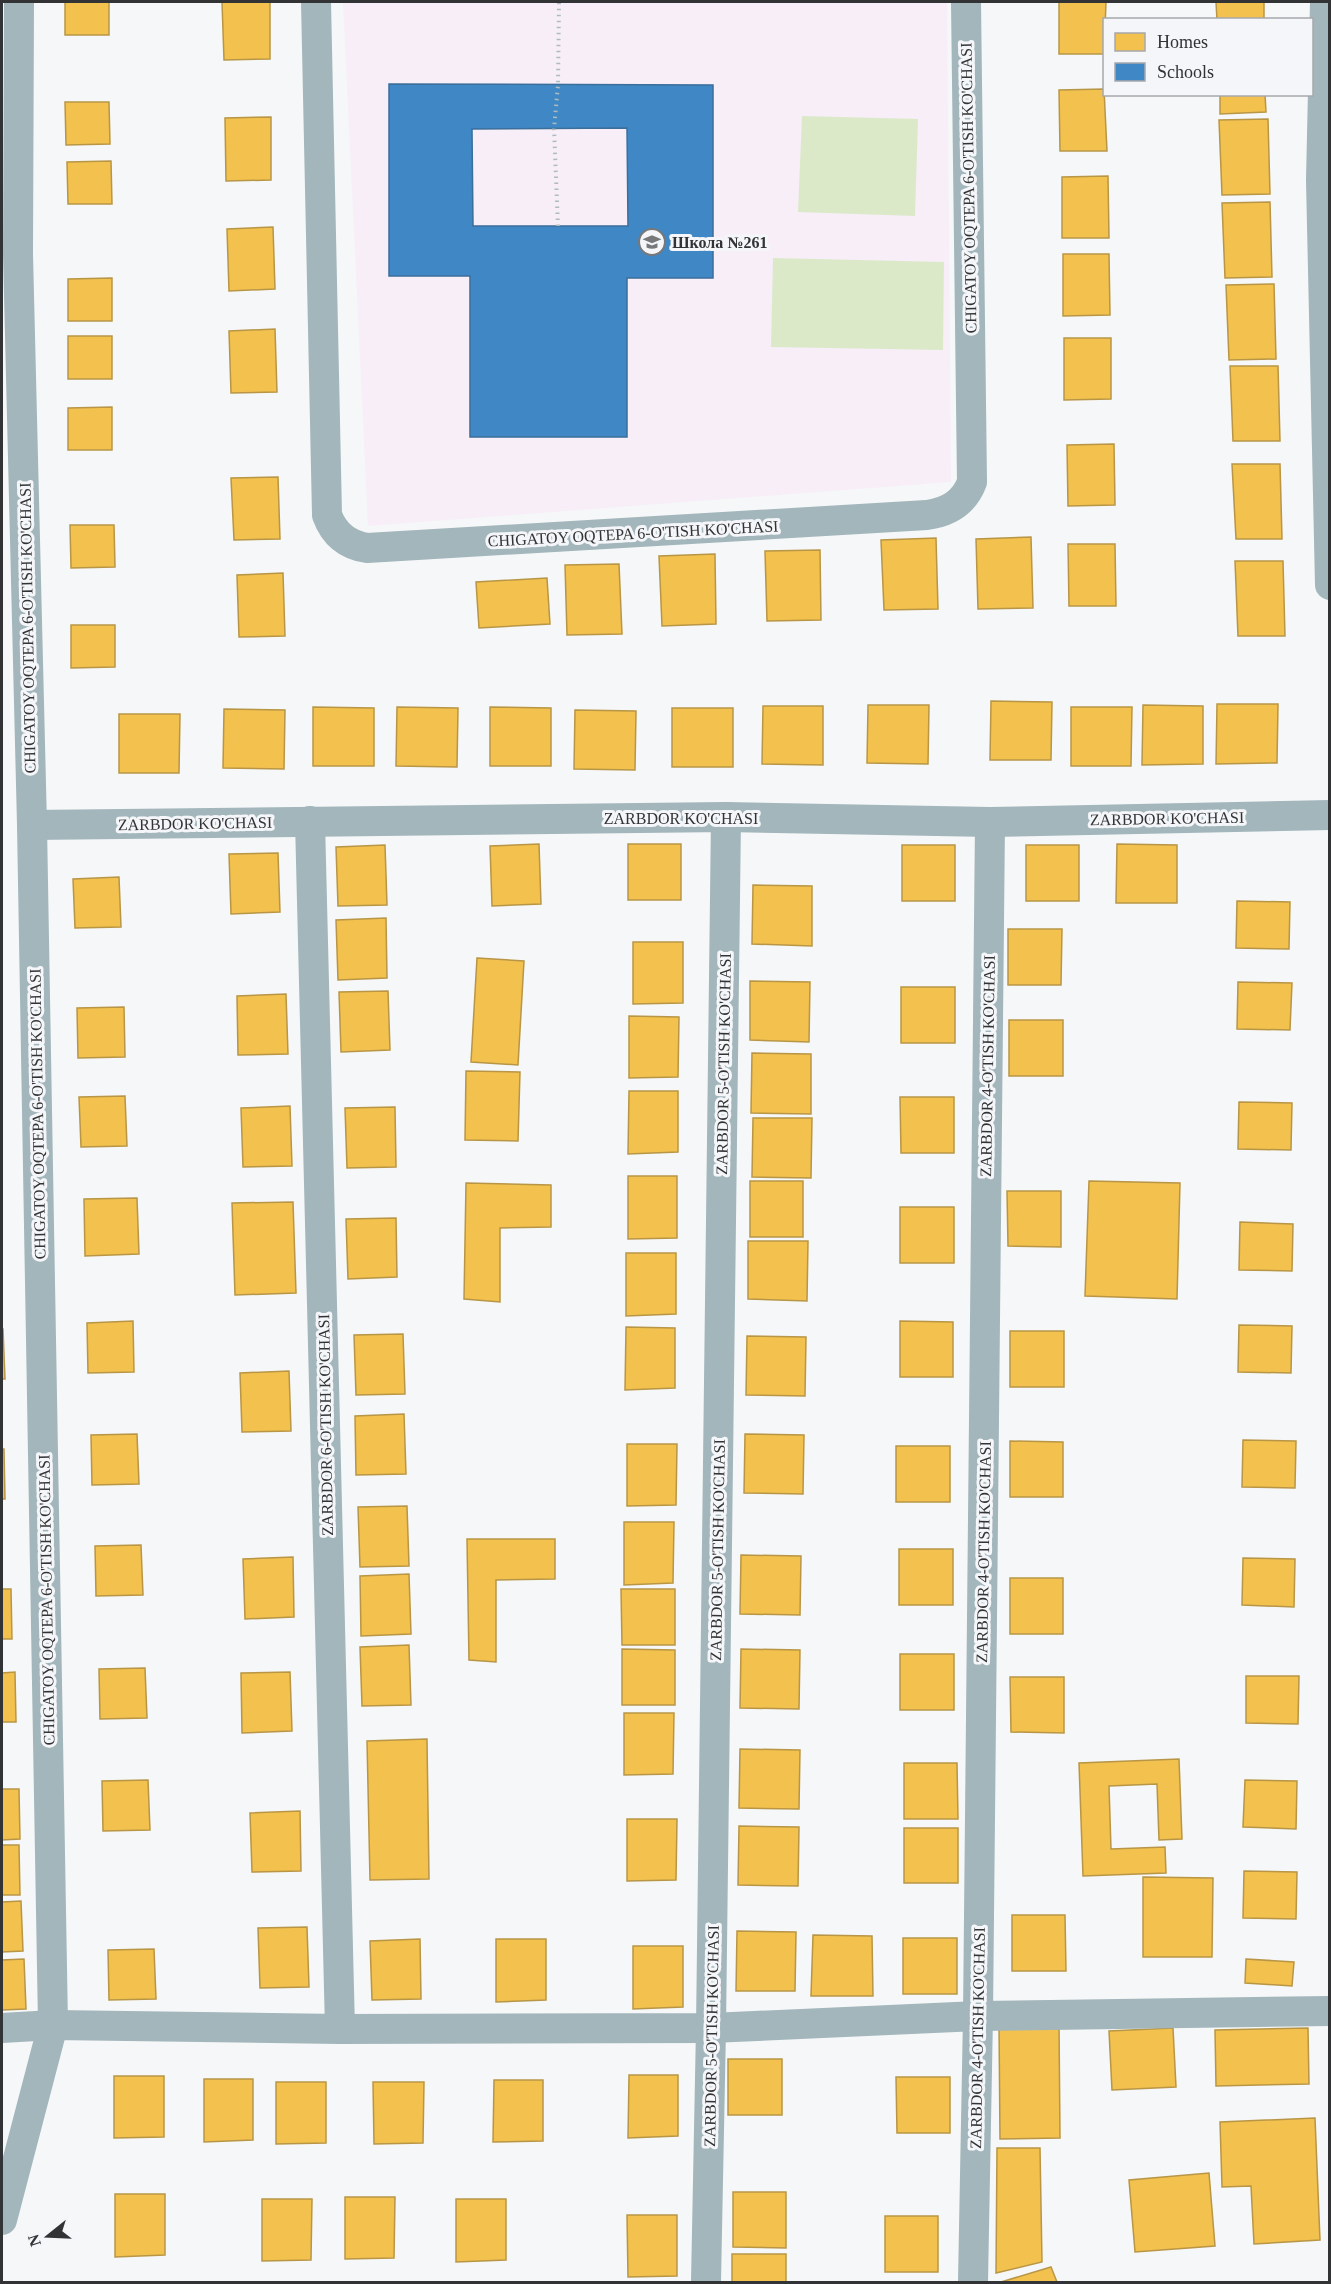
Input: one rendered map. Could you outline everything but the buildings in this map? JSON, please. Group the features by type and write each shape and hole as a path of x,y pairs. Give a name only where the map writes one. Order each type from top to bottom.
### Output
{"street":[{"name":"CHIGATOY OQTEPA 6-O'TISH KO'CHASI","path":"2,2220 53,2025 32,825 10,254 20,2"},
{"name":"CHIGATOY OQTEPA 6-O'TISH KO'CHASI","path":"316,2 327,515 335,531 341,537 357,546 367,548 927,515 948,510 960,502 972,482 966,2"},
{"path":"1325,2 1321,180 1329,585"},
{"name":"ZARBDOR KO'CHASI","path":"32,825 726,817 990,822 1329,815"},
{"name":"ZARBDOR 5-O'TISH KO'CHASI","path":"706,2283 726,817"},
{"name":"ZARBDOR 6-O'TISH KO'CHASI","path":"310,821 340,2029"},
{"name":"ZARBDOR 4-O'TISH KO'CHASI","path":"973,2283 978,2016 990,822"},
{"path":"2,2028 53,2025 340,2029 711,2028 978,2016 1329,2011"}],"path":[{"path":"558,226 554,129 558,85 559,2"}],"shaded area":[{"name":"Школа №261","path":"343,2 947,2 951,482 368,526"}],"green space":[{"path":"802,116 918,119 915,216 798,212"},
{"path":"773,258 944,262 943,350 771,347"}],"place":[{"name":"Школа №261","path":"652,242"}]}
